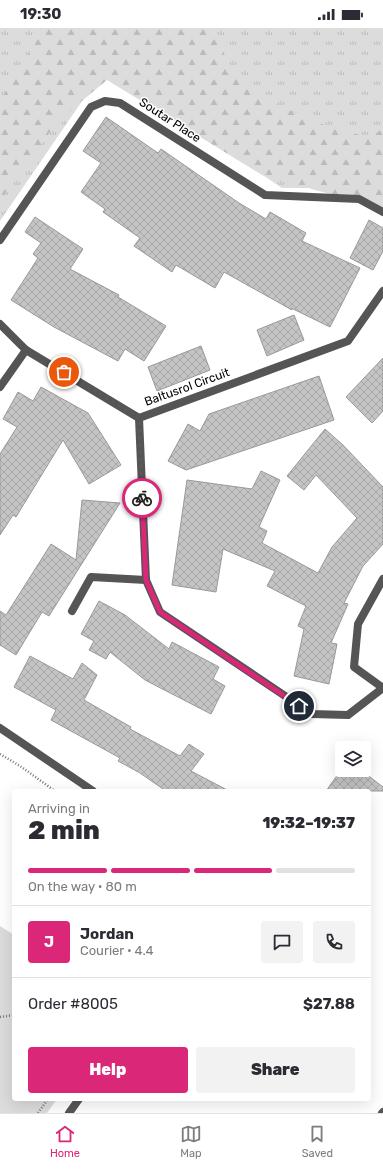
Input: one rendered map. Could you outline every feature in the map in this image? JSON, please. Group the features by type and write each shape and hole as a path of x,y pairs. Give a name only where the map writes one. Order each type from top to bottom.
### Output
{"street":[{"name":"Soutar Place","path":"0,240 91,107 105,101 120,103 265,195 360,199 383,212"},
{"name":"Baltusrol Circuit","path":"383,291 348,341 139,418 146,580 160,612 312,714 348,715 383,688"},
{"path":"0,324 26,350 139,418"},
{"path":"0,387 26,350"},
{"path":"72,611 91,577 146,580"},
{"path":"383,579 358,624 354,666 383,688"},
{"path":"0,728 90,789"},
{"path":"69,1113 78,1101"}],"path":[{"path":"0,754 52,789"},
{"path":"0,1016 12,1016"},
{"path":"38,1113 47,1101"}],"green space":[{"path":"0,28 383,28 383,188 282,188 104,69 0,221"},
{"path":"44,28 214,28 232,74 249,91 315,122 363,136 378,132 383,126 383,209 262,175 107,80 58,121 0,201 0,101"},
{"path":"0,926 12,934 12,1101 56,1101 47,1113 0,1113"}],"building":[{"path":"106,117 158,153 161,149 239,203 266,219 270,212 306,233 302,241 360,268 330,327 291,308 292,310 224,272 215,288 176,265 172,272 134,246 140,238 103,212 105,209 81,192 101,163 83,151"},
{"path":"35,217 83,249 70,269 119,295 118,297 166,326 144,361 125,349 118,361 54,327 11,300 38,258 33,254 41,243 25,232"},
{"path":"369,220 383,228 383,251 373,270 350,258"},
{"path":"294,315 304,340 267,356 257,330"},
{"path":"201,346 210,370 157,391 148,367"},
{"path":"383,358 383,411 372,423 346,397"},
{"path":"319,376 334,420 186,470 168,461 188,424 200,431 209,414"},
{"path":"41,387 88,413 121,465 89,484 63,440 16,517 13,515 0,535 0,454 17,427 3,419 18,392 33,401"},
{"path":"325,429 343,445 383,487 383,544 363,566 344,603 348,604 331,643 337,644 329,684 294,676 304,629 298,626 306,606 267,586 275,571 223,549 216,592 172,585 187,480 252,489 261,471 280,480 259,527 267,531 262,543 318,573 332,547 357,518 316,475 304,490 287,476"},
{"path":"82,500 120,503 49,616 42,612 16,655 0,645 0,611 6,615 51,544 76,560"},
{"path":"99,601 125,615 169,649 172,642 219,667 213,679 225,686 211,714 145,680 110,652 106,659 89,650 94,641 81,634"},
{"path":"30,656 73,679 82,663 97,675 84,700 131,727 130,729 180,756 189,744 204,754 191,771 225,789 163,789 140,773 118,761 120,758 51,720 56,710 14,687"},
{"path":"336,777 370,777 383,787 383,791 371,791 371,789 327,789"}],"way so far":[{"path":"64,372 139,418 142,498"}],"route":[{"path":"142,498 146,580 160,612 299,706"}]}
